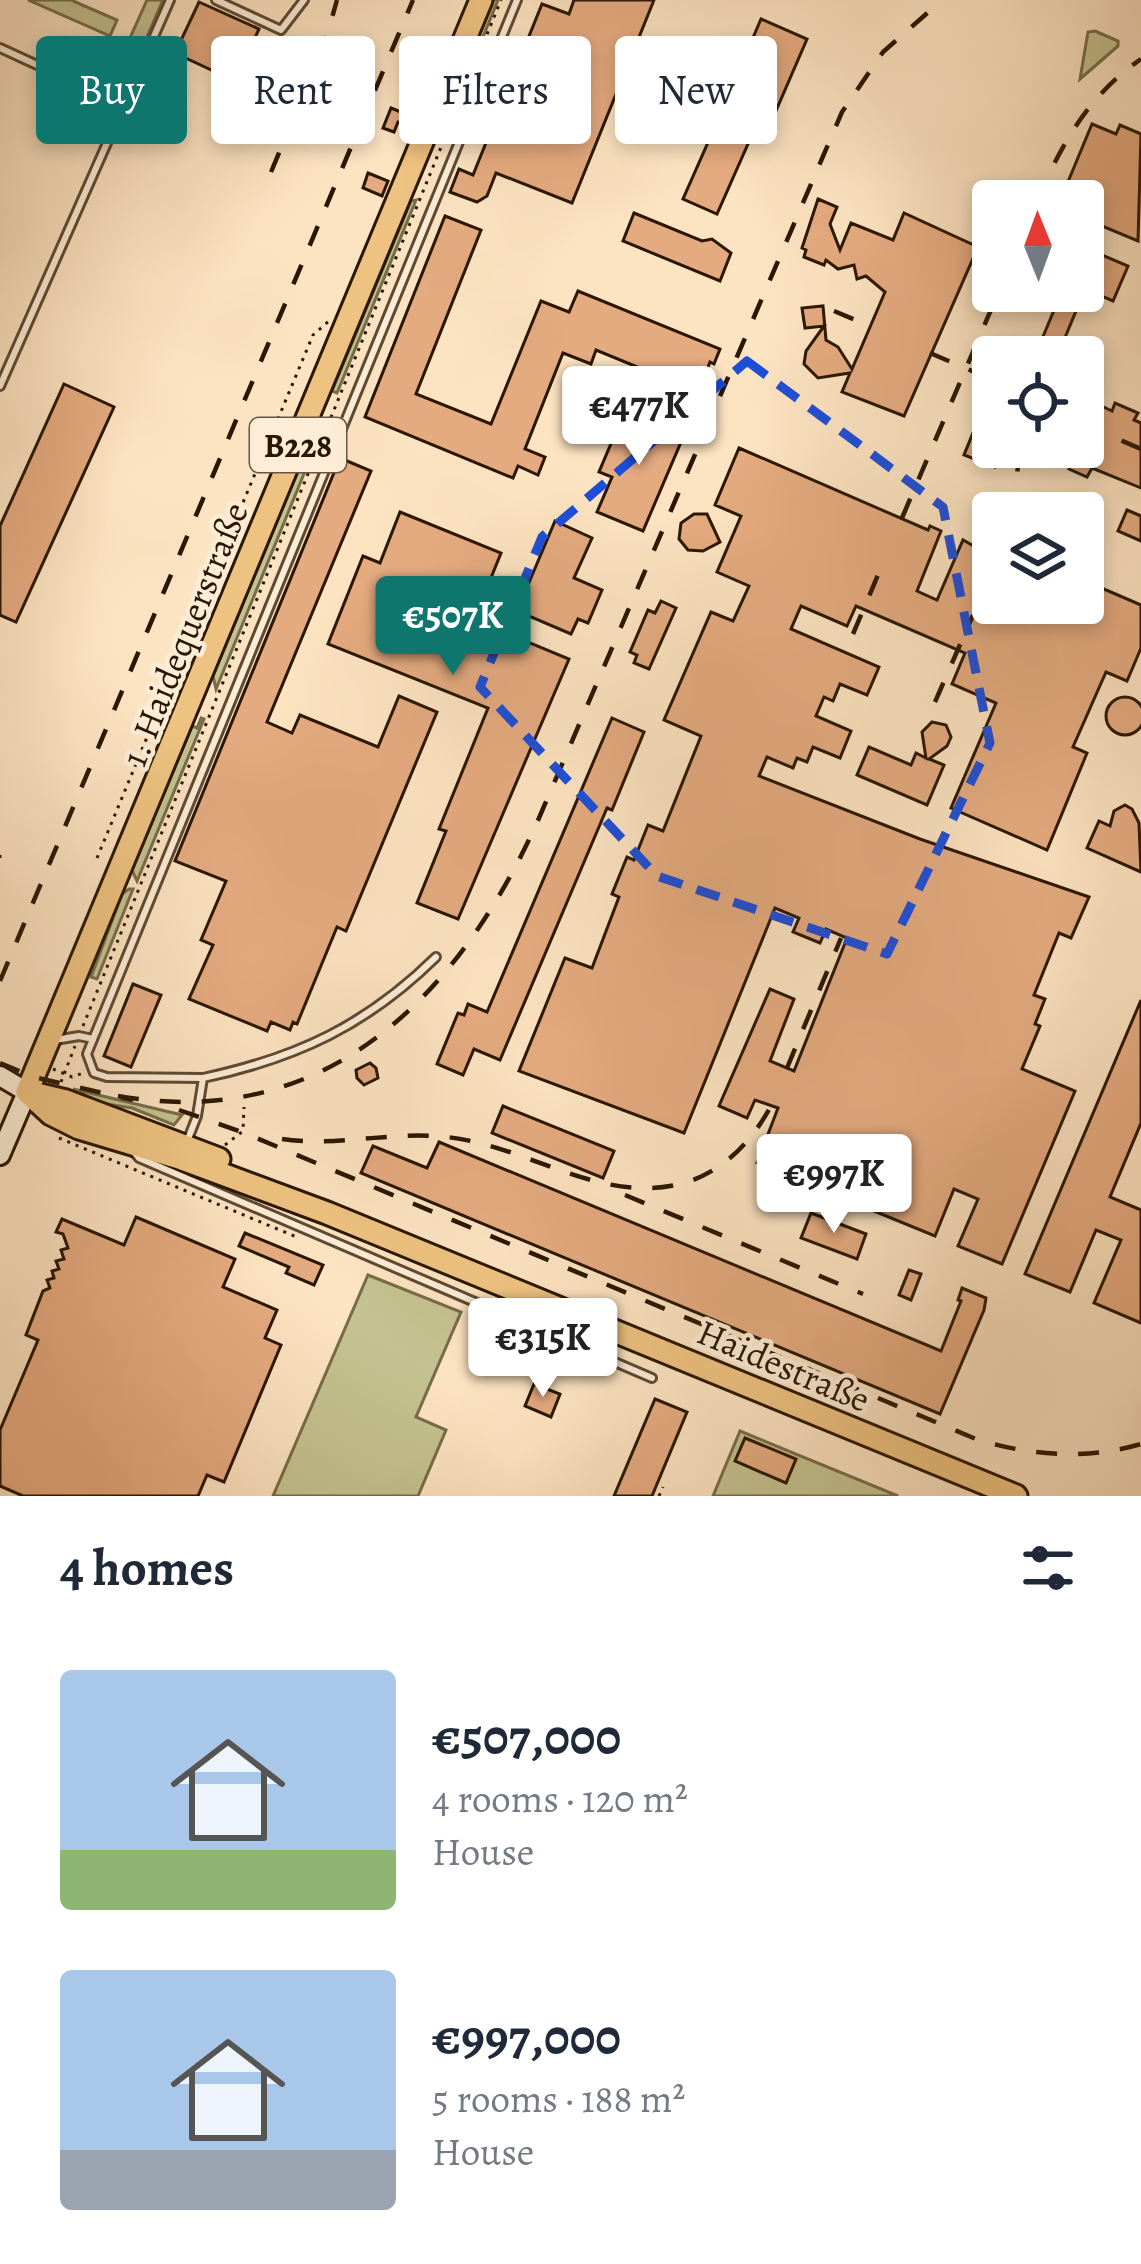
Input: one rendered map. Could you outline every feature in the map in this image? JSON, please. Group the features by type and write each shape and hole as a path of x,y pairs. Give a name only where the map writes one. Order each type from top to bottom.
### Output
{"main road":[{"name":"1. Haidequerstraße","path":"27,1092 481,0"},
{"name":"Haidestraße","path":"0,1076 51,1114 128,1145 182,1151"},
{"name":"Haidestraße","path":"27,1092 66,1100 1016,1496"},
{"path":"0,1155 27,1092"}],"lane":[{"path":"154,36 170,0"},
{"path":"216,0 281,30 304,0"},
{"path":"436,957 400,993 344,1030 249,1068 203,1078 107,1076 92,1069 87,1054 517,0"},
{"path":"0,48 36,64"},
{"path":"0,386 106,144"},
{"path":"51,1041 79,1036 93,1039"},
{"path":"182,1151 197,1116 203,1078"},
{"path":"128,1145 139,1158 316,1241 652,1378"}],"path":[{"path":"60,1084 501,0"},
{"path":"97,858 170,682 181,679 178,662 183,646 313,335 327,321 354,310"},
{"path":"0,855 0,864"},
{"path":"50,1068 72,1077 92,1069"},
{"path":"222,1147 243,1131 244,1108"},
{"path":"46,1128 64,1143 316,1241"},
{"path":"659,1496 663,1487"}],"highlighted area":[{"path":"747,361 943,507 990,743 887,954 657,876 480,687 542,537"}],"shaded area":[{"path":"28,0 71,0 117,20 110,36"},
{"path":"147,0 163,0 147,36 131,36"},
{"path":"493,0 498,0 483,36 478,36"},
{"path":"1088,32 1118,41 1118,46 1080,79"},
{"path":"416,200 337,393 332,391 411,201"},
{"path":"319,437 216,689 213,676 309,444"},
{"path":"201,718 137,881 132,870 192,726 197,728"},
{"path":"133,889 97,979 91,977 122,894"},
{"path":"73,1089 182,1115 174,1125 132,1108 100,1103"},
{"path":"368,1275 461,1312 416,1417 446,1430 418,1496 273,1496"},
{"path":"740,1431 898,1496 713,1496"}],"building":[{"path":"574,0 654,0 639,36 615,36 615,97 572,203 496,173 487,196 477,202 450,192 459,169 473,175 486,144 591,144 591,36 529,36 542,4 569,14"},
{"path":"199,2 259,29 256,36 211,36 211,70 187,59 187,36 183,36"},
{"path":"761,19 807,39 777,108 777,36 754,36"},
{"path":"391,108 399,111 394,132 383,128"},
{"path":"1092,124 1116,134 1120,125 1141,134 1138,241 1104,227 1104,180 1069,180"},
{"path":"707,144 748,144 717,214 683,199"},
{"path":"368,173 388,181 382,196 363,188"},
{"path":"818,199 837,207 830,224 840,250 851,223 893,240 904,213 972,244 972,261 904,416 842,392 850,373 818,378 804,364 806,351 824,326 805,328 802,308 823,306 826,340 838,347 852,369 885,292 866,276 857,279 854,265 838,269 826,260 824,265 804,257 802,248"},
{"path":"634,213 702,241 712,239 731,253 720,281 623,241"},
{"path":"445,216 481,230 416,394 491,424 541,301 569,312 578,291 720,349 698,392 596,350 591,364 563,353 525,449 545,457 538,475 518,466 513,478 365,417"},
{"path":"1104,256 1128,266 1113,301 1104,297"},
{"path":"1053,312 1076,312 1066,336 1043,336"},
{"path":"64,384 114,407 16,622 0,615 0,526"},
{"path":"1115,403 1138,413 1134,420 1141,423 1141,488 1092,468 1104,468 1104,407 1112,411"},
{"path":"640,410 687,428 643,531 597,512 612,477 599,472 621,420 634,426"},
{"path":"972,435 972,458 964,455"},
{"path":"739,448 928,530 930,526 941,531 917,591 937,600 963,540 972,545 972,624 1104,624 1104,589 1141,605 1141,648 1127,681 1106,672 1073,747 1087,753 1047,850 951,808 996,703 952,684 965,653 856,606 847,626 801,606 791,629 879,667 867,695 840,684 833,701 824,697 816,716 851,731 840,758 813,747 807,762 797,758 793,768 767,757 759,776 920,839 1089,897 1071,938 1059,933 1034,995 1045,999 1035,1024 1040,1026 1022,1069 1075,1091 1002,1264 958,1246 978,1199 954,1189 935,1236 757,1163 778,1108 755,1100 747,1118 719,1106 770,989 794,999 770,1061 794,1071 847,938 826,929 820,943 793,932 799,918 775,908 684,1133 519,1071 565,958 592,968 619,897 612,894 627,857 634,860 648,825 663,831 701,736 664,720 711,612 733,621 749,586 717,572 741,516 715,505"},
{"path":"340,458 371,471 267,722 292,733 300,715 378,747 399,696 437,712 346,931 337,927 297,1024 293,1022 290,1030 271,1022 267,1031 189,999 213,945 201,940 226,881 175,861"},
{"path":"1069,468 1092,468 1087,477"},
{"path":"1127,510 1141,516 1141,541 1118,531"},
{"path":"400,512 501,553 474,620 569,659 458,919 417,903 446,831 439,829 488,708 328,644 363,556 380,563"},
{"path":"694,514 707,514 720,542 703,551 688,550 679,539 681,523"},
{"path":"555,521 592,538 574,578 602,590 588,623 578,619 571,634 517,611"},
{"path":"661,601 676,608 649,669 634,663 637,655 630,652 648,610 655,613"},
{"path":"1125,697 1139,702 1139,730 1125,735 1111,730 1106,716 1111,702"},
{"path":"612,718 644,732 500,1060 474,1049 463,1075 437,1064 458,1013 464,1015 468,1004 487,1012"},
{"path":"932,722 946,725 951,737 929,759 944,765 927,805 857,775 869,747 911,765 916,753 926,758 922,732"},
{"path":"1125,805 1139,823 1141,872 1087,848 1099,821 1110,826 1114,811"},
{"path":"133,984 161,995 131,1067 104,1056"},
{"path":"1141,1000 1141,1123 1110,1197 1141,1210 1141,1323 1094,1303 1121,1240 1096,1230 1070,1292 1025,1274"},
{"path":"370,1063 378,1078 364,1085 356,1070"},
{"path":"503,1106 614,1151 603,1178 492,1133"},
{"path":"439,1142 941,1351 962,1288 986,1298 984,1310 940,1414 361,1173 373,1146 427,1168"},
{"path":"811,1213 866,1234 857,1259 801,1238"},
{"path":"136,1217 235,1259 223,1287 277,1310 265,1338 281,1345 224,1482 207,1475 198,1496 23,1496 0,1486 0,1430 38,1340 26,1335 43,1291 50,1288 47,1280 59,1269 56,1261 64,1259 61,1250 68,1248 63,1234 56,1232 62,1219 124,1245"},
{"path":"245,1233 323,1265 314,1285 286,1273 289,1267 239,1246"},
{"path":"909,1270 921,1274 911,1300 899,1295"},
{"path":"534,1384 560,1394 551,1417 525,1406"},
{"path":"655,1399 687,1412 652,1496 614,1496"},
{"path":"745,1438 796,1459 786,1483 735,1461"}],"railway":[{"path":"271,172 324,46 337,0"},
{"path":"0,981 413,0"},
{"path":"118,1096 192,1102 259,1093 320,1072 374,1039 423,997 466,946 504,888 536,825 842,112 883,52 942,0"},
{"path":"1047,180 1091,105 1141,59"},
{"path":"834,311 870,326"},
{"path":"902,518 990,312"},
{"path":"930,353 972,371"},
{"path":"1104,433 1141,449"},
{"path":"1014,492 1018,468"},
{"path":"853,634 878,575"},
{"path":"935,702 972,617"},
{"path":"787,1068 841,938"},
{"path":"0,1063 34,1077 133,1100"},
{"path":"282,1139 446,1137 508,1151 599,1182 661,1187 693,1180 729,1159 771,1106"},
{"path":"179,1110 242,1132 976,1439 1058,1454 1141,1444"},
{"path":"625,1195 863,1294"}]}
